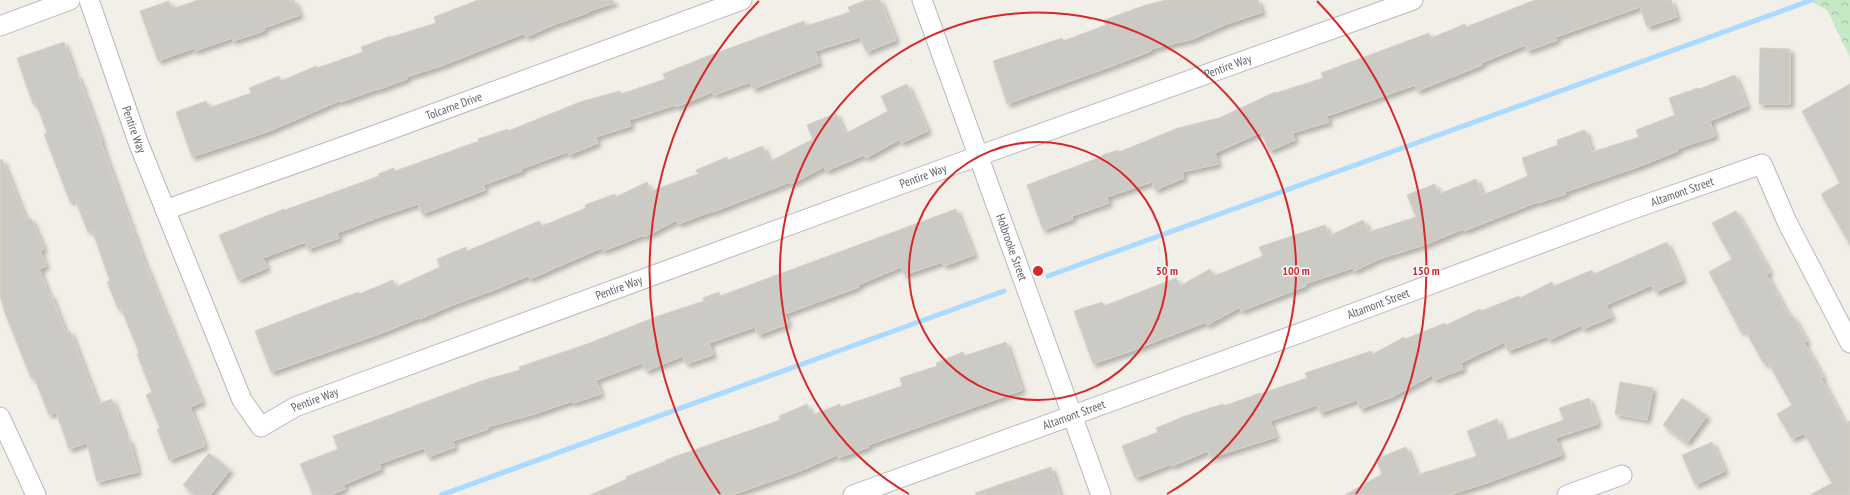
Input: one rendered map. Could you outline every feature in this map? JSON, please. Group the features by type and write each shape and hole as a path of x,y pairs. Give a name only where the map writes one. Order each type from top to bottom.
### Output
{"street":[{"path":"0,26 70,0"},
{"name":"Pentire Way","path":"89,0 138,142 165,210 242,400 261,426 295,407 978,156 1379,5 1413,0"},
{"name":"Tolcarne Drive","path":"165,210 381,133 742,0"},
{"name":"Holbrooke Street","path":"922,0 1101,495"},
{"name":"Altamont Street","path":"853,495 1319,326 1633,209 1762,164 1787,222 1850,343"},
{"path":"0,417 36,495"},
{"path":"1567,495 1622,476"}],"green space":[{"path":"1808,0 1850,0 1850,57 1827,10"}],"building":[{"path":"198,0 294,0 300,15 264,28 264,31 233,41 232,38 195,51 194,48 158,61 140,11 169,1 172,9"},
{"path":"478,0 613,0 614,3 553,25 526,37 525,33 441,66 406,77 407,79 377,90 341,102 341,100 267,132 192,157 176,112 206,101 209,108 251,93 249,88 279,76 281,81 316,66 317,68 363,52 361,47 391,36 436,23 434,17"},
{"path":"867,0 880,0 896,40 866,52 860,37 815,51 819,63 753,89 750,82 714,95 712,92 676,107 675,105 629,120 631,126 595,137 598,143 569,155 567,152 521,169 522,171 483,185 485,190 422,214 418,204 337,233 339,238 308,249 305,242 263,258 267,268 238,280 219,235 284,209 285,210 379,176 378,174 394,168 395,171 479,141 478,139 508,129 508,131 580,102 620,91 621,94 665,79 663,74 804,21 806,26 850,12 848,7"},
{"path":"1166,0 1258,0 1262,12 1224,25 1193,39 1151,49 1151,51 1112,66 1007,104 993,61 1062,38 1063,41 1106,25 1104,20 1146,5"},
{"path":"1535,0 1671,0 1677,17 1647,27 1640,7 1556,37 1557,40 1527,51 1525,45 1481,63 1482,65 1417,91 1415,85 1327,116 1329,122 1292,133 1295,140 1269,151 1261,132 1215,153 1218,164 1182,172 1184,178 1155,190 1152,182 1107,197 1109,203 1072,216 1073,219 1043,230 1027,185 1103,156 1102,155 1118,150 1119,152 1178,128 1219,118 1275,92 1276,93 1323,78 1321,73 1429,33 1431,38 1465,24 1466,27"},
{"path":"64,42 76,77 78,76 143,259 202,402 190,407 205,446 169,460 157,429 160,428 146,395 152,392 137,354 139,353 121,308 118,309 107,282 110,281 92,230 88,232 75,199 70,202 44,134 47,133 36,103 33,104 17,58"},
{"path":"1760,48 1790,49 1790,104 1759,104"},
{"path":"1735,75 1747,106 1710,121 1715,136 1677,149 1678,151 1640,166 1565,192 1566,194 1537,202 1464,231 1463,229 1427,244 1379,259 1354,271 1353,268 1305,284 1306,286 1241,311 1240,307 1207,325 1206,322 1093,364 1074,311 1102,302 1104,306 1176,278 1180,286 1210,269 1214,276 1263,256 1259,247 1325,225 1329,236 1363,220 1369,232 1416,217 1407,195 1435,184 1439,194 1476,179 1483,195 1528,176 1522,158 1558,145 1557,140 1585,130 1592,152 1639,137 1636,130 1675,115 1669,98 1698,88 1699,89"},
{"path":"907,84 928,131 901,143 900,139 866,158 864,155 826,171 824,167 791,184 790,182 678,224 677,220 644,237 644,235 603,251 601,248 530,279 528,276 420,319 419,318 379,334 271,372 255,331 359,292 359,294 393,280 396,287 440,267 437,259 466,247 467,251 539,221 542,226 586,208 585,205 615,194 616,197 647,182 651,191 698,174 696,170 727,157 728,160 763,146 769,162 813,139 807,125 836,113 845,134 888,111 881,96"},
{"path":"1850,84 1850,245 1821,194 1840,183 1802,111"},
{"path":"2,159 26,220 31,218 44,249 40,251 46,266 39,269 49,295 51,295 66,333 70,331 98,404 112,399 127,440 129,439 138,472 97,482 87,443 69,449 56,412 49,415 34,377 31,378 5,313 0,296 0,160"},
{"path":"956,209 974,255 944,266 942,262 904,275 901,267 858,285 859,287 785,314 788,324 758,335 755,327 709,343 713,355 686,364 683,356 646,371 642,363 596,380 601,394 573,403 572,401 535,414 487,427 488,429 453,441 455,447 428,457 424,448 379,464 381,469 343,485 345,489 330,495 313,495 300,464 338,449 333,436 484,380 520,370 519,367 587,344 658,316 704,301 703,298 719,292 720,296"},
{"path":"1736,211 1770,272 1766,274 1789,316 1792,315 1807,341 1804,343 1823,377 1821,378 1845,423 1850,421 1850,495 1810,495 1832,483 1804,433 1792,439 1777,414 1792,405 1768,362 1764,364 1745,330 1741,332 1709,272 1732,259 1712,223"},
{"path":"1667,242 1683,280 1655,292 1652,285 1606,305 1612,317 1583,329 1581,325 1549,340 1547,336 1508,351 1504,342 1461,363 1463,369 1434,380 1432,375 1392,397 1360,409 1357,400 1320,413 1317,405 1270,421 1276,437 1210,458 1208,451 1172,466 1171,464 1135,478 1122,446 1158,432 1156,428 1185,416 1223,404 1224,406 1307,378 1305,373 1371,351 1373,354 1404,337 1405,339 1445,323 1446,325 1480,309 1481,311 1519,296 1520,298 1552,282 1554,286 1592,270 1594,274"},
{"path":"1006,342 1022,390 868,445 869,447 838,458 837,455 800,471 732,495 590,495 627,479 626,477 666,461 665,460 780,420 779,416 807,404 812,415 840,404 840,407 902,386 900,378 937,366 936,363 963,352 964,356"},
{"path":"1620,382 1653,388 1647,420 1615,414"},
{"path":"1589,398 1598,424 1555,438 1562,455 1487,483 1449,495 1345,495 1382,474 1376,459 1406,447 1417,475 1477,456 1467,431 1497,419 1505,441 1564,420 1559,408"},
{"path":"1682,398 1707,416 1687,443 1663,425"},
{"path":"1712,442 1725,471 1695,485 1682,455"},
{"path":"209,453 230,470 210,495 195,495 183,485"},
{"path":"1051,467 1060,495 976,495 975,493"}],"waterway":[{"path":"1048,276 1812,0"},
{"path":"441,495 1004,291"}]}
